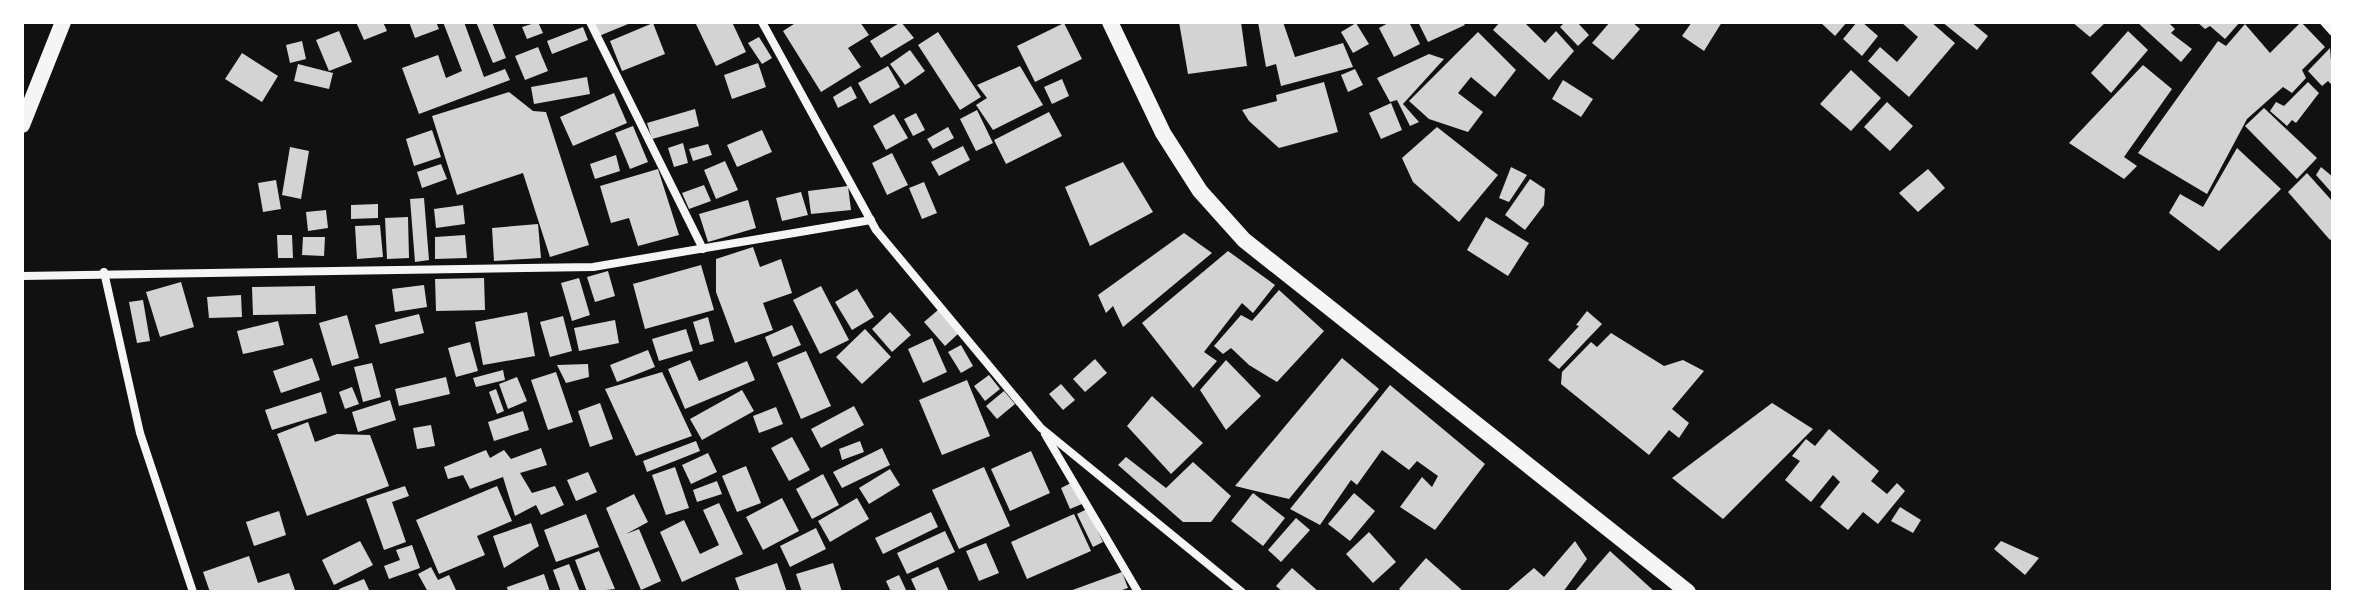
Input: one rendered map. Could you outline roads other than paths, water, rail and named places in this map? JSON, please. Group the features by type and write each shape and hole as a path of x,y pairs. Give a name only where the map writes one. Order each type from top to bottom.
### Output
{"main road":[{"path":"22,125 63,22"},
{"path":"1110,22 1163,133 1200,191 1244,240 1688,592"}],"street":[{"path":"590,22 703,249"},
{"path":"762,22 871,220 1041,428 1138,592"},
{"path":"2324,22 2333,32"},
{"path":"22,276 104,272 593,267 871,220"},
{"path":"104,272 140,433 193,592"},
{"path":"1041,428 1242,592"}]}
